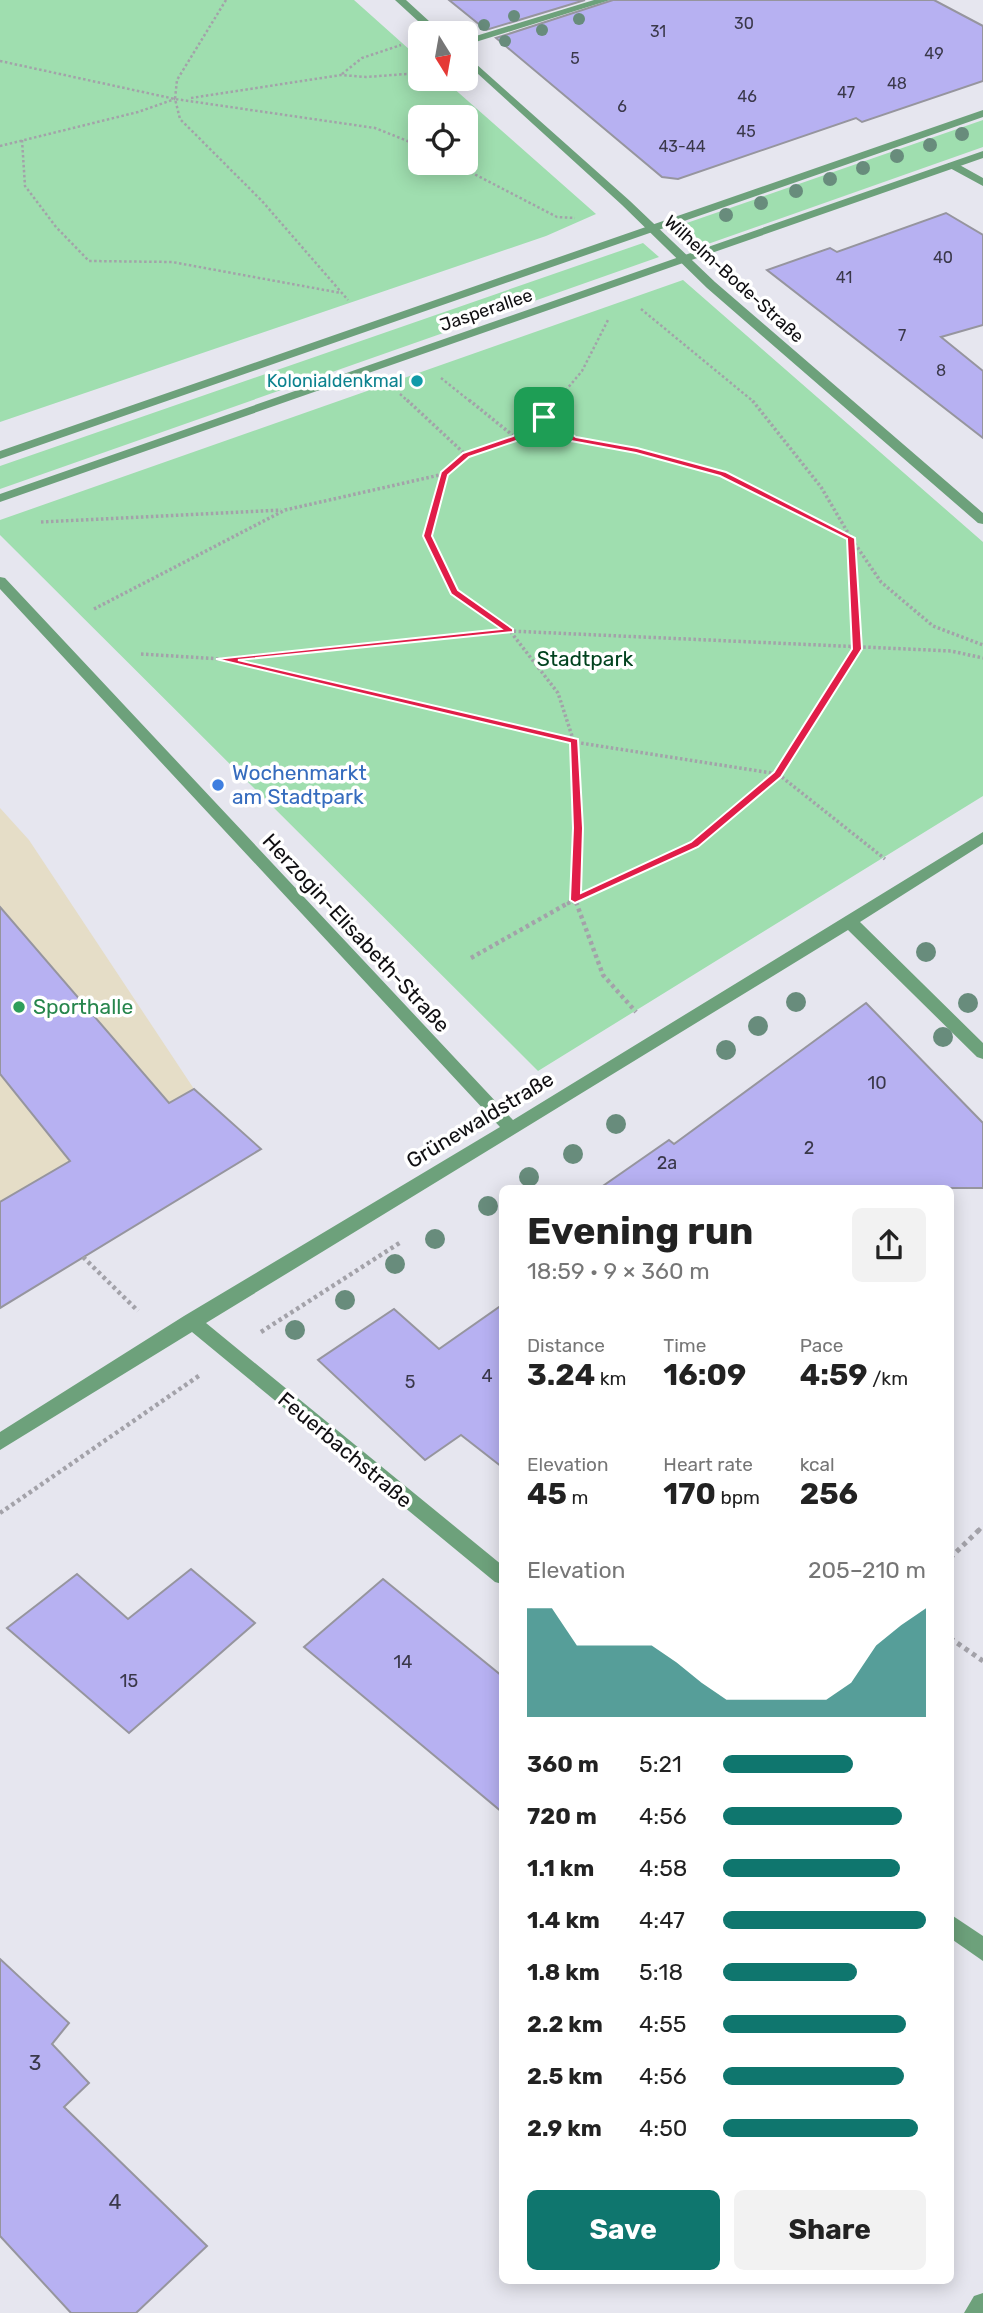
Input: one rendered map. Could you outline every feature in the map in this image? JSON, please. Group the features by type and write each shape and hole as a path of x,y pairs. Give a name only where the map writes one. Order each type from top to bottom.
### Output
{"street":[{"path":"400,0 424,21"},
{"path":"478,38 605,0"},
{"name":"Wilhelm-Bode-Straße","path":"478,69 684,259 983,520"},
{"name":"Jasperallee","path":"0,455 983,113"},
{"name":"Jasperallee","path":"0,498 983,154"},
{"path":"952,165 983,183"},
{"name":"Herzogin-Elisabeth-Straße","path":"0,581 511,1128"},
{"name":"Grünewaldstraße","path":"0,1442 191,1321 850,922 983,837"},
{"path":"850,922 983,1053"},
{"name":"Feuerbachstraße","path":"191,1321 229,1355 499,1574"},
{"path":"954,1927 983,1950"},
{"path":"976,2313 983,2305"}],"path":[{"path":"226,0 177,80 175,99 180,119 262,201 355,307"},
{"path":"341,75 356,59 369,52 408,44"},
{"path":"0,61 175,99 375,128 408,141"},
{"path":"0,146 138,112 175,99 218,96 341,75 366,77 408,74"},
{"path":"22,141 25,186 56,227 89,261 172,262 341,293"},
{"path":"476,175 557,217 581,218"},
{"path":"635,304 759,407 821,487 881,582 933,626 983,645"},
{"path":"34,522 285,510 444,474 466,455 516,438 544,417 582,371 613,311"},
{"path":"435,373 516,438 574,439 637,451 723,474 851,538"},
{"path":"393,388 466,455"},
{"path":"544,417 574,439"},
{"path":"444,474 428,536 454,592 510,631 558,693 575,741 578,828 575,900 603,975 644,1022"},
{"path":"94,609 285,510"},
{"path":"471,958 575,900 695,844 778,774 857,649 851,538"},
{"path":"141,654 221,659 510,631 857,649 951,650 983,658"},
{"path":"221,659 575,741 778,774 894,866"},
{"path":"0,1513 229,1355 411,1236"},
{"path":"83,1257 141,1314"},
{"path":"954,1554 983,1526"},
{"path":"954,1641 983,1661"}],"shaded area":[{"path":"0,808 29,840 194,1089 169,1103 0,931"},
{"path":"0,1074 70,1161 0,1202"}],"green space":[{"path":"0,0 354,0 408,48 408,91 457,91 472,105 408,105 408,175 478,175 478,110 596,214 546,236 0,422"},
{"path":"983,120 983,147 705,245 681,225"},
{"path":"643,243 659,257 0,489 0,466"},
{"name":"Stadtpark","path":"683,280 983,542 983,796 538,1071 0,535 0,520"}],"building":[{"path":"449,0 585,0 486,30"},
{"path":"613,0 934,0 983,26 983,81 862,122 856,118 678,179 662,177 496,38"},
{"path":"946,213 983,235 983,325 941,337 983,371 983,438 767,270 830,248 837,252"},
{"path":"0,907 169,1103 194,1089 261,1149 0,1308 0,1202 70,1161 0,1074"},
{"path":"866,1003 983,1123 983,1188 954,1188 954,1185 604,1185 669,1140 674,1144"},
{"path":"499,1307 499,1465 461,1435 425,1460 318,1360 394,1309 439,1349"},
{"path":"191,1569 255,1623 129,1733 7,1628 77,1574 128,1619"},
{"path":"383,1579 499,1674 499,1810 304,1647"},
{"path":"0,1959 69,2023 52,2044 89,2083 64,2107 207,2246 136,2313 71,2313 0,2236"}],"place":[{"name":"Kolonialdenkmal","path":"417,381"},
{"name":"Wochenmarkt am Stadtpark","path":"218,785"},
{"name":"Sporthalle","path":"19,1007"}],"route":[{"path":"544,417 574,439 637,451 723,474 851,538 857,649 778,774 695,844 575,900 578,828 575,741 221,659 510,631 454,592 428,536 444,474 466,455 516,438 544,417"}]}
